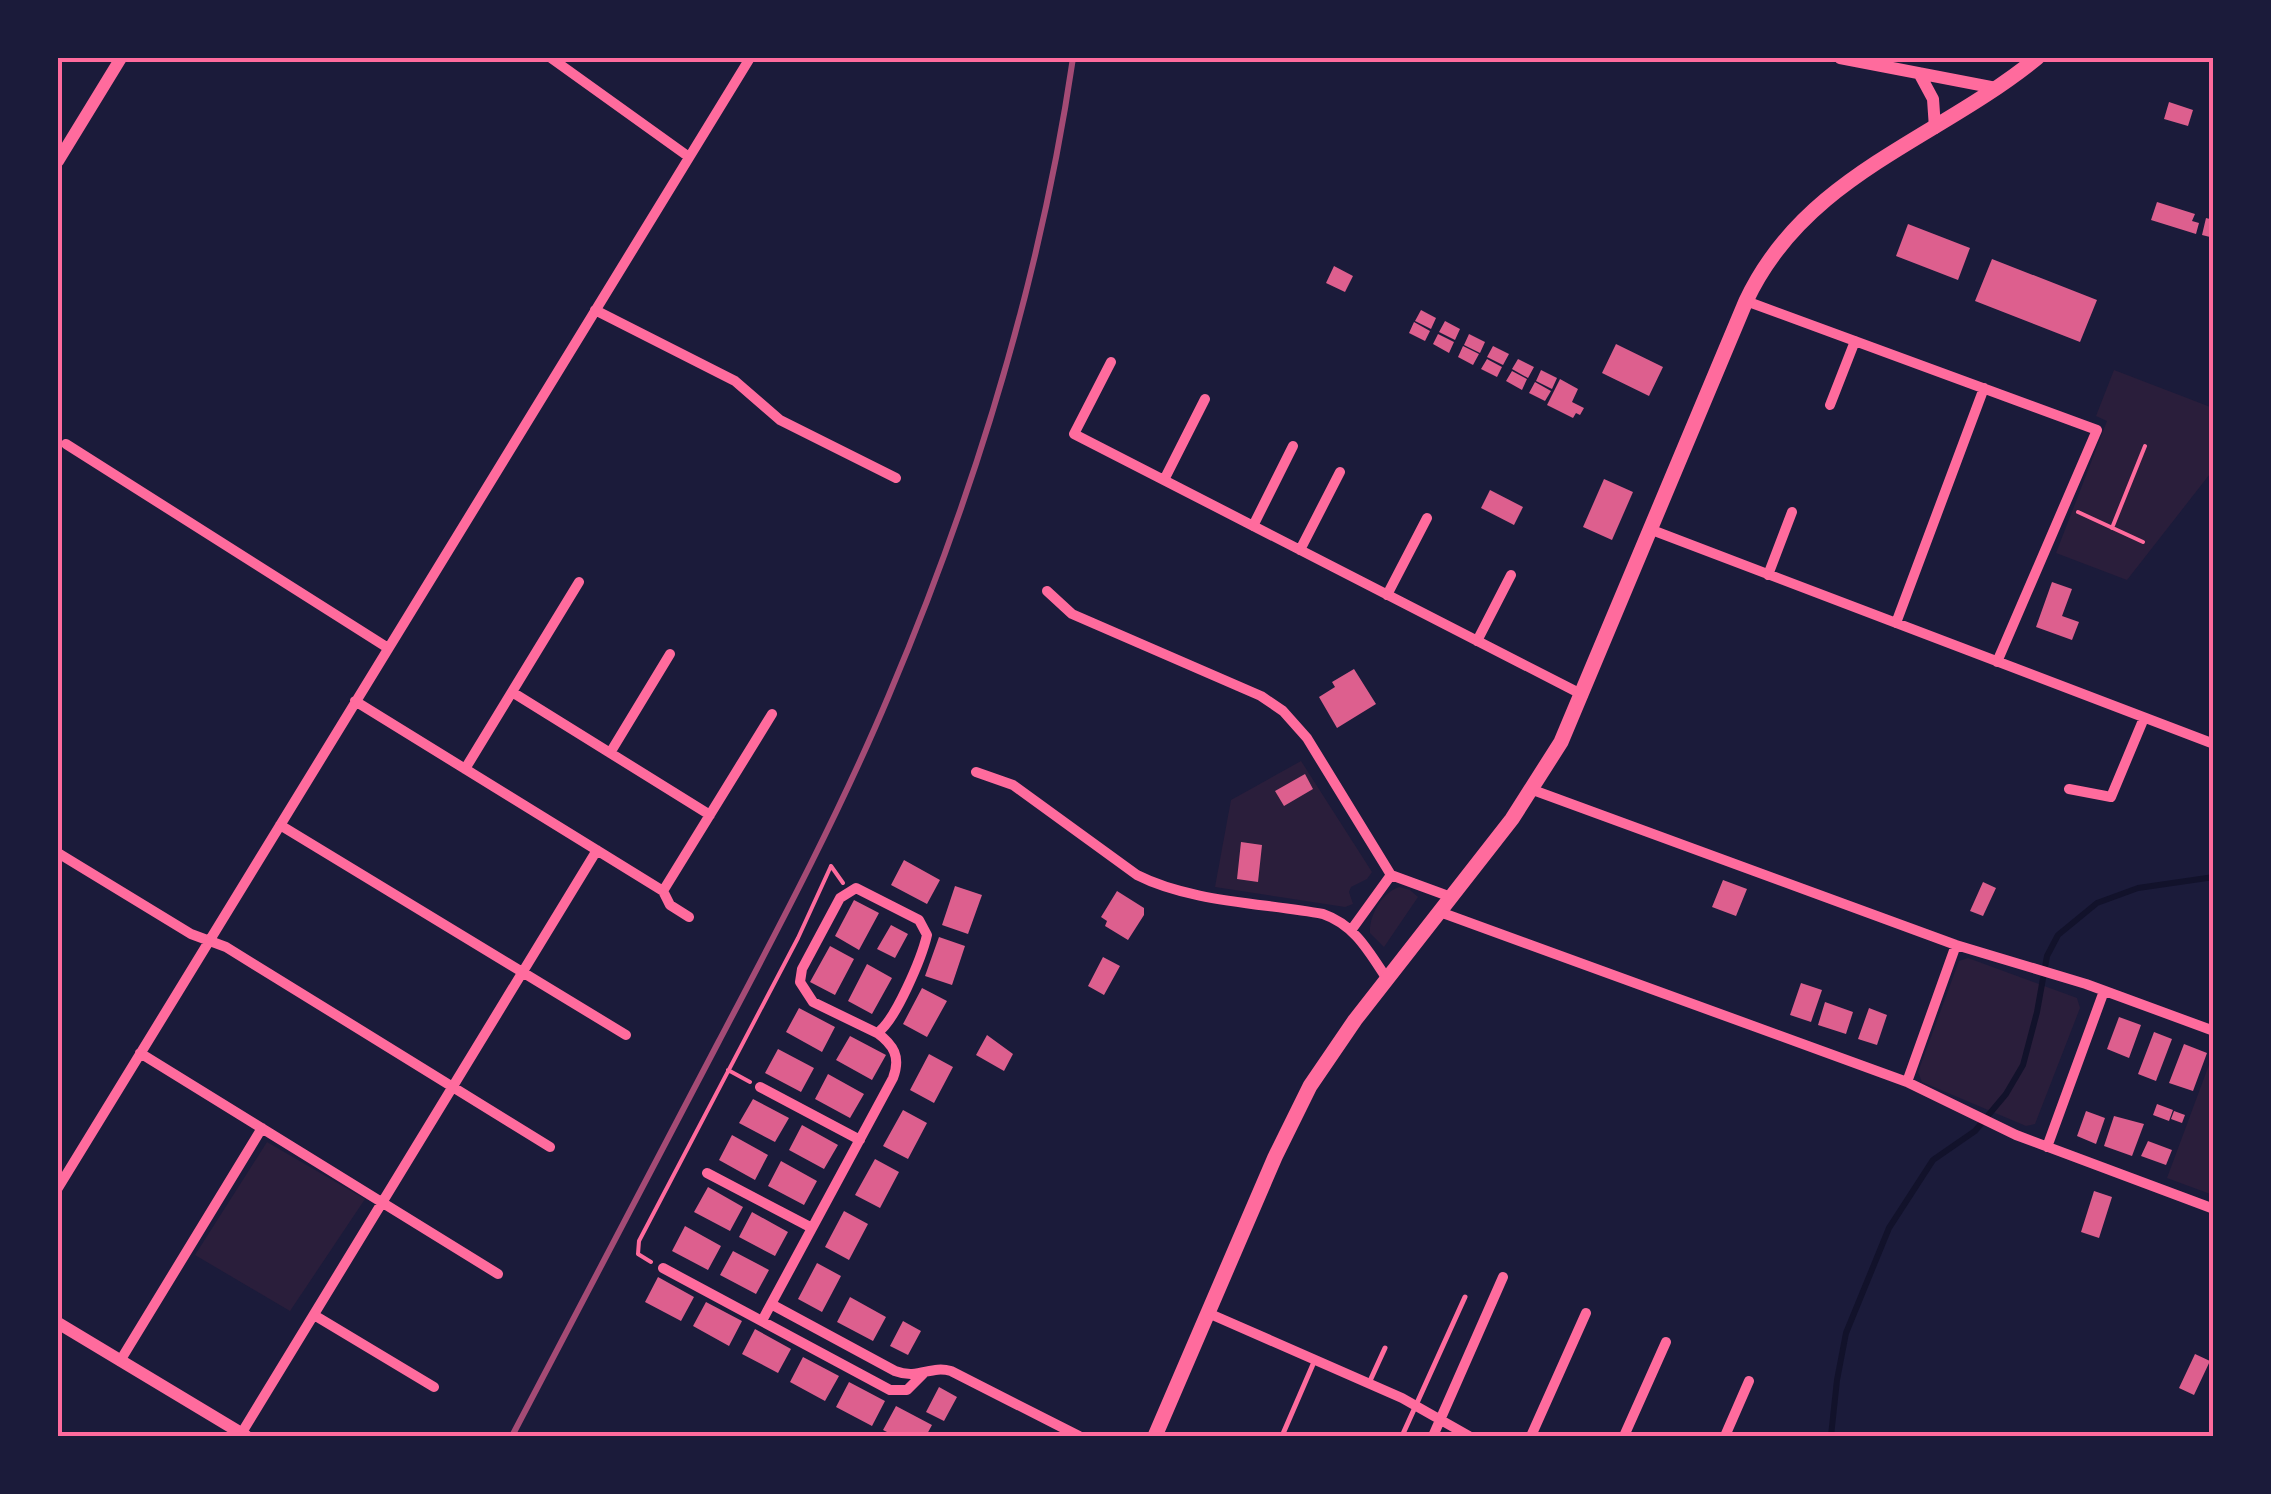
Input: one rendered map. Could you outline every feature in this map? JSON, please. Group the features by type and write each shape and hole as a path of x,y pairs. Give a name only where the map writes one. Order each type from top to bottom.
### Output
{"main road":[{"path":"1155,1436 1275,1157 1310,1086 1533,790 1583,696 1746,301 1778,245 1813,208 1860,174 1936,128 2037,58"}],"street":[{"path":"58,161 121,58"},
{"path":"551,58 689,157"},
{"path":"58,1188 750,58"},
{"path":"1840,58 1996,88"},
{"path":"1919,73 1933,99 1936,128"},
{"path":"1746,301 2098,430 1998,662"},
{"path":"595,310 735,382 780,420 896,478"},
{"path":"1830,405 1855,341"},
{"path":"1111,362 1074,434 1583,696"},
{"path":"1896,624 1984,388"},
{"path":"1164,480 1205,398"},
{"path":"66,444 388,648"},
{"path":"1252,526 1292,446"},
{"path":"1300,550 1340,472"},
{"path":"1768,575 1792,512"},
{"path":"1388,595 1427,518"},
{"path":"1652,530 2214,744"},
{"path":"1476,641 1511,575"},
{"path":"465,769 579,582"},
{"path":"1047,591 1072,614 1261,696 1284,711 1308,738 1391,875 1452,897"},
{"path":"610,752 670,654"},
{"path":"512,692 710,815"},
{"path":"356,702 663,891 670,904 688,917"},
{"path":"663,891 772,714"},
{"path":"2069,789 2111,797 2144,718"},
{"path":"976,772 1014,785 1153,884 1180,892 1323,914 1352,929 1387,979"},
{"path":"1533,790 1956,944 2214,1031"},
{"path":"280,825 626,1035"},
{"path":"58,1322 244,1435 597,850"},
{"path":"58,852 190,934 226,947 550,1147"},
{"path":"1352,929 1391,875"},
{"path":"763,1320 896,1070 891,1042 813,1002 800,982 802,969 840,898 848,891 862,889 923,923 928,934 892,1016 876,1032"},
{"path":"1440,912 1906,1082 2046,1146 2214,1209"},
{"path":"1906,1082 1956,944"},
{"path":"2046,1146 2104,991"},
{"path":"140,1053 498,1274"},
{"path":"760,1088 860,1140"},
{"path":"120,1361 262,1128"},
{"path":"707,1173 812,1228"},
{"path":"664,1268 890,1390 907,1390 923,1374"},
{"path":"1433,1436 1502,1276"},
{"path":"770,1304 895,1371 913,1376 938,1368 951,1371 1079,1436"},
{"path":"1208,1313 1416,1404 1468,1436"},
{"path":"1530,1436 1586,1313"},
{"path":"314,1314 434,1388"},
{"path":"1624,1436 1666,1342"},
{"path":"1724,1436 1749,1381"}],"lane":[{"path":"1402,1436 1465,1297"},
{"path":"1369,1383 1385,1348"},
{"path":"1282,1436 1315,1360"}],"path":[{"path":"2112,528 2145,446"},
{"path":"2065,506 2144,542"},
{"path":"638,1254 639,1242 832,866 848,891"},
{"path":"728,1070 760,1088"}],"shaded area":[{"path":"2114,370 2213,408 2213,470 2127,580 2056,553 2107,421 2096,416"},
{"path":"1301,761 1372,872 1351,887 1353,904 1345,907 1215,887 1231,800"},
{"path":"1399,887 1418,897 1384,947 1370,933 1372,919 1382,899"},
{"path":"1968,958 2077,998 2080,1008 2035,1124 2026,1126 1922,1082 1918,1072 1959,961"},
{"path":"2213,1054 2213,1195 2167,1178"},
{"path":"267,1142 365,1199 290,1311 195,1255"}],"building":[{"path":"2169,102 2193,110 2188,126 2164,119"},
{"path":"2157,202 2195,214 2192,221 2199,223 2196,234 2151,220"},
{"path":"2206,218 2214,220 2214,238 2202,235"},
{"path":"1908,224 1970,248 1958,280 1896,256"},
{"path":"1992,259 2097,300 2080,342 1975,301"},
{"path":"1334,266 1353,276 1345,292 1326,283"},
{"path":"1421,310 1436,318 1431,329 1415,321"},
{"path":"1445,321 1460,329 1455,340 1439,332"},
{"path":"1414,322 1430,331 1425,341 1409,333"},
{"path":"1438,334 1454,342 1449,353 1433,344"},
{"path":"1469,334 1485,342 1480,353 1464,345"},
{"path":"1616,344 1663,367 1649,396 1602,373"},
{"path":"1463,346 1479,354 1473,365 1458,357"},
{"path":"1493,346 1509,354 1503,365 1487,357"},
{"path":"1487,359 1502,367 1497,377 1481,369"},
{"path":"1518,359 1534,367 1528,378 1512,369"},
{"path":"1541,370 1557,378 1552,389 1536,381"},
{"path":"1512,371 1527,379 1522,390 1506,381"},
{"path":"1560,379 1578,389 1572,402 1584,408 1580,415 1576,413 1573,418 1547,405"},
{"path":"1535,382 1551,391 1545,401 1529,393"},
{"path":"1604,479 1633,492 1612,540 1583,527"},
{"path":"1490,490 1523,507 1514,525 1481,508"},
{"path":"2052,582 2072,589 2062,616 2079,622 2072,640 2036,627"},
{"path":"1354,669 1376,704 1337,728 1319,697 1335,687 1332,682"},
{"path":"1305,774 1313,789 1284,806 1275,791"},
{"path":"1241,842 1262,845 1258,882 1237,879"},
{"path":"904,860 940,880 927,904 891,885"},
{"path":"1723,880 1747,889 1736,916 1712,907"},
{"path":"1983,882 1996,888 1983,916 1970,911"},
{"path":"955,886 982,895 968,934 942,925"},
{"path":"1117,891 1144,908 1144,915 1128,940 1105,926 1107,921 1101,917"},
{"path":"854,900 879,913 859,950 835,936"},
{"path":"891,925 908,934 895,958 877,949"},
{"path":"939,937 965,946 952,985 925,976"},
{"path":"830,946 854,959 835,995 810,982"},
{"path":"1103,957 1120,966 1104,995 1088,986"},
{"path":"867,964 892,978 872,1014 848,1001"},
{"path":"1801,983 1822,990 1811,1022 1790,1015"},
{"path":"922,988 947,1001 927,1037 903,1024"},
{"path":"1825,1002 1853,1012 1846,1034 1818,1025"},
{"path":"799,1008 835,1027 822,1052 786,1032"},
{"path":"1869,1008 1887,1015 1877,1045 1858,1039"},
{"path":"2119,1017 2141,1025 2129,1058 2107,1049"},
{"path":"2154,1032 2172,1039 2156,1081 2138,1074"},
{"path":"987,1035 1013,1054 1004,1071 976,1055"},
{"path":"850,1036 886,1055 872,1080 836,1060"},
{"path":"2184,1044 2207,1053 2193,1091 2169,1083"},
{"path":"778,1049 814,1068 801,1092 765,1073"},
{"path":"929,1054 953,1067 934,1103 910,1090"},
{"path":"828,1074 864,1094 850,1118 815,1099"},
{"path":"753,1099 789,1118 775,1142 739,1123"},
{"path":"2157,1104 2173,1110 2169,1121 2153,1115"},
{"path":"903,1110 927,1123 908,1159 883,1146"},
{"path":"2086,1111 2105,1118 2096,1144 2077,1136"},
{"path":"2174,1111 2185,1115 2182,1123 2171,1119"},
{"path":"2114,1116 2144,1124 2132,1156 2104,1146"},
{"path":"802,1125 838,1145 824,1169 789,1150"},
{"path":"732,1135 768,1155 755,1180 719,1160"},
{"path":"2148,1141 2172,1150 2166,1165 2141,1156"},
{"path":"875,1159 899,1172 880,1208 855,1195"},
{"path":"781,1161 817,1181 804,1205 768,1186"},
{"path":"708,1187 743,1207 730,1231 694,1212"},
{"path":"2094,1191 2112,1197 2099,1238 2081,1232"},
{"path":"844,1211 868,1224 849,1260 825,1247"},
{"path":"752,1212 788,1232 775,1256 739,1237"},
{"path":"685,1226 721,1246 708,1270 672,1251"},
{"path":"733,1251 769,1270 756,1294 720,1275"},
{"path":"817,1263 841,1276 822,1312 798,1299"},
{"path":"658,1277 694,1297 681,1321 645,1302"},
{"path":"850,1297 886,1317 873,1341 837,1322"},
{"path":"706,1302 742,1321 729,1346 693,1326"},
{"path":"903,1321 921,1331 908,1355 890,1346"},
{"path":"755,1329 791,1349 778,1373 742,1354"},
{"path":"2195,1354 2210,1361 2194,1395 2179,1388"},
{"path":"803,1357 839,1376 825,1401 790,1382"},
{"path":"849,1382 885,1401 872,1426 836,1407"},
{"path":"939,1387 957,1397 944,1421 926,1412"},
{"path":"896,1406 932,1425 926,1436 895,1436 883,1430"}],"waterway":[{"path":"1831,1436 1846,1333 1889,1228 1933,1160 1975,1131 2006,1094 2023,1065 2047,956 2058,935 2097,903 2138,888 2214,877"}],"railway":[{"path":"512,1436 808,870 870,739 920,618 977,462 1023,302 1043,221 1073,58"}]}
